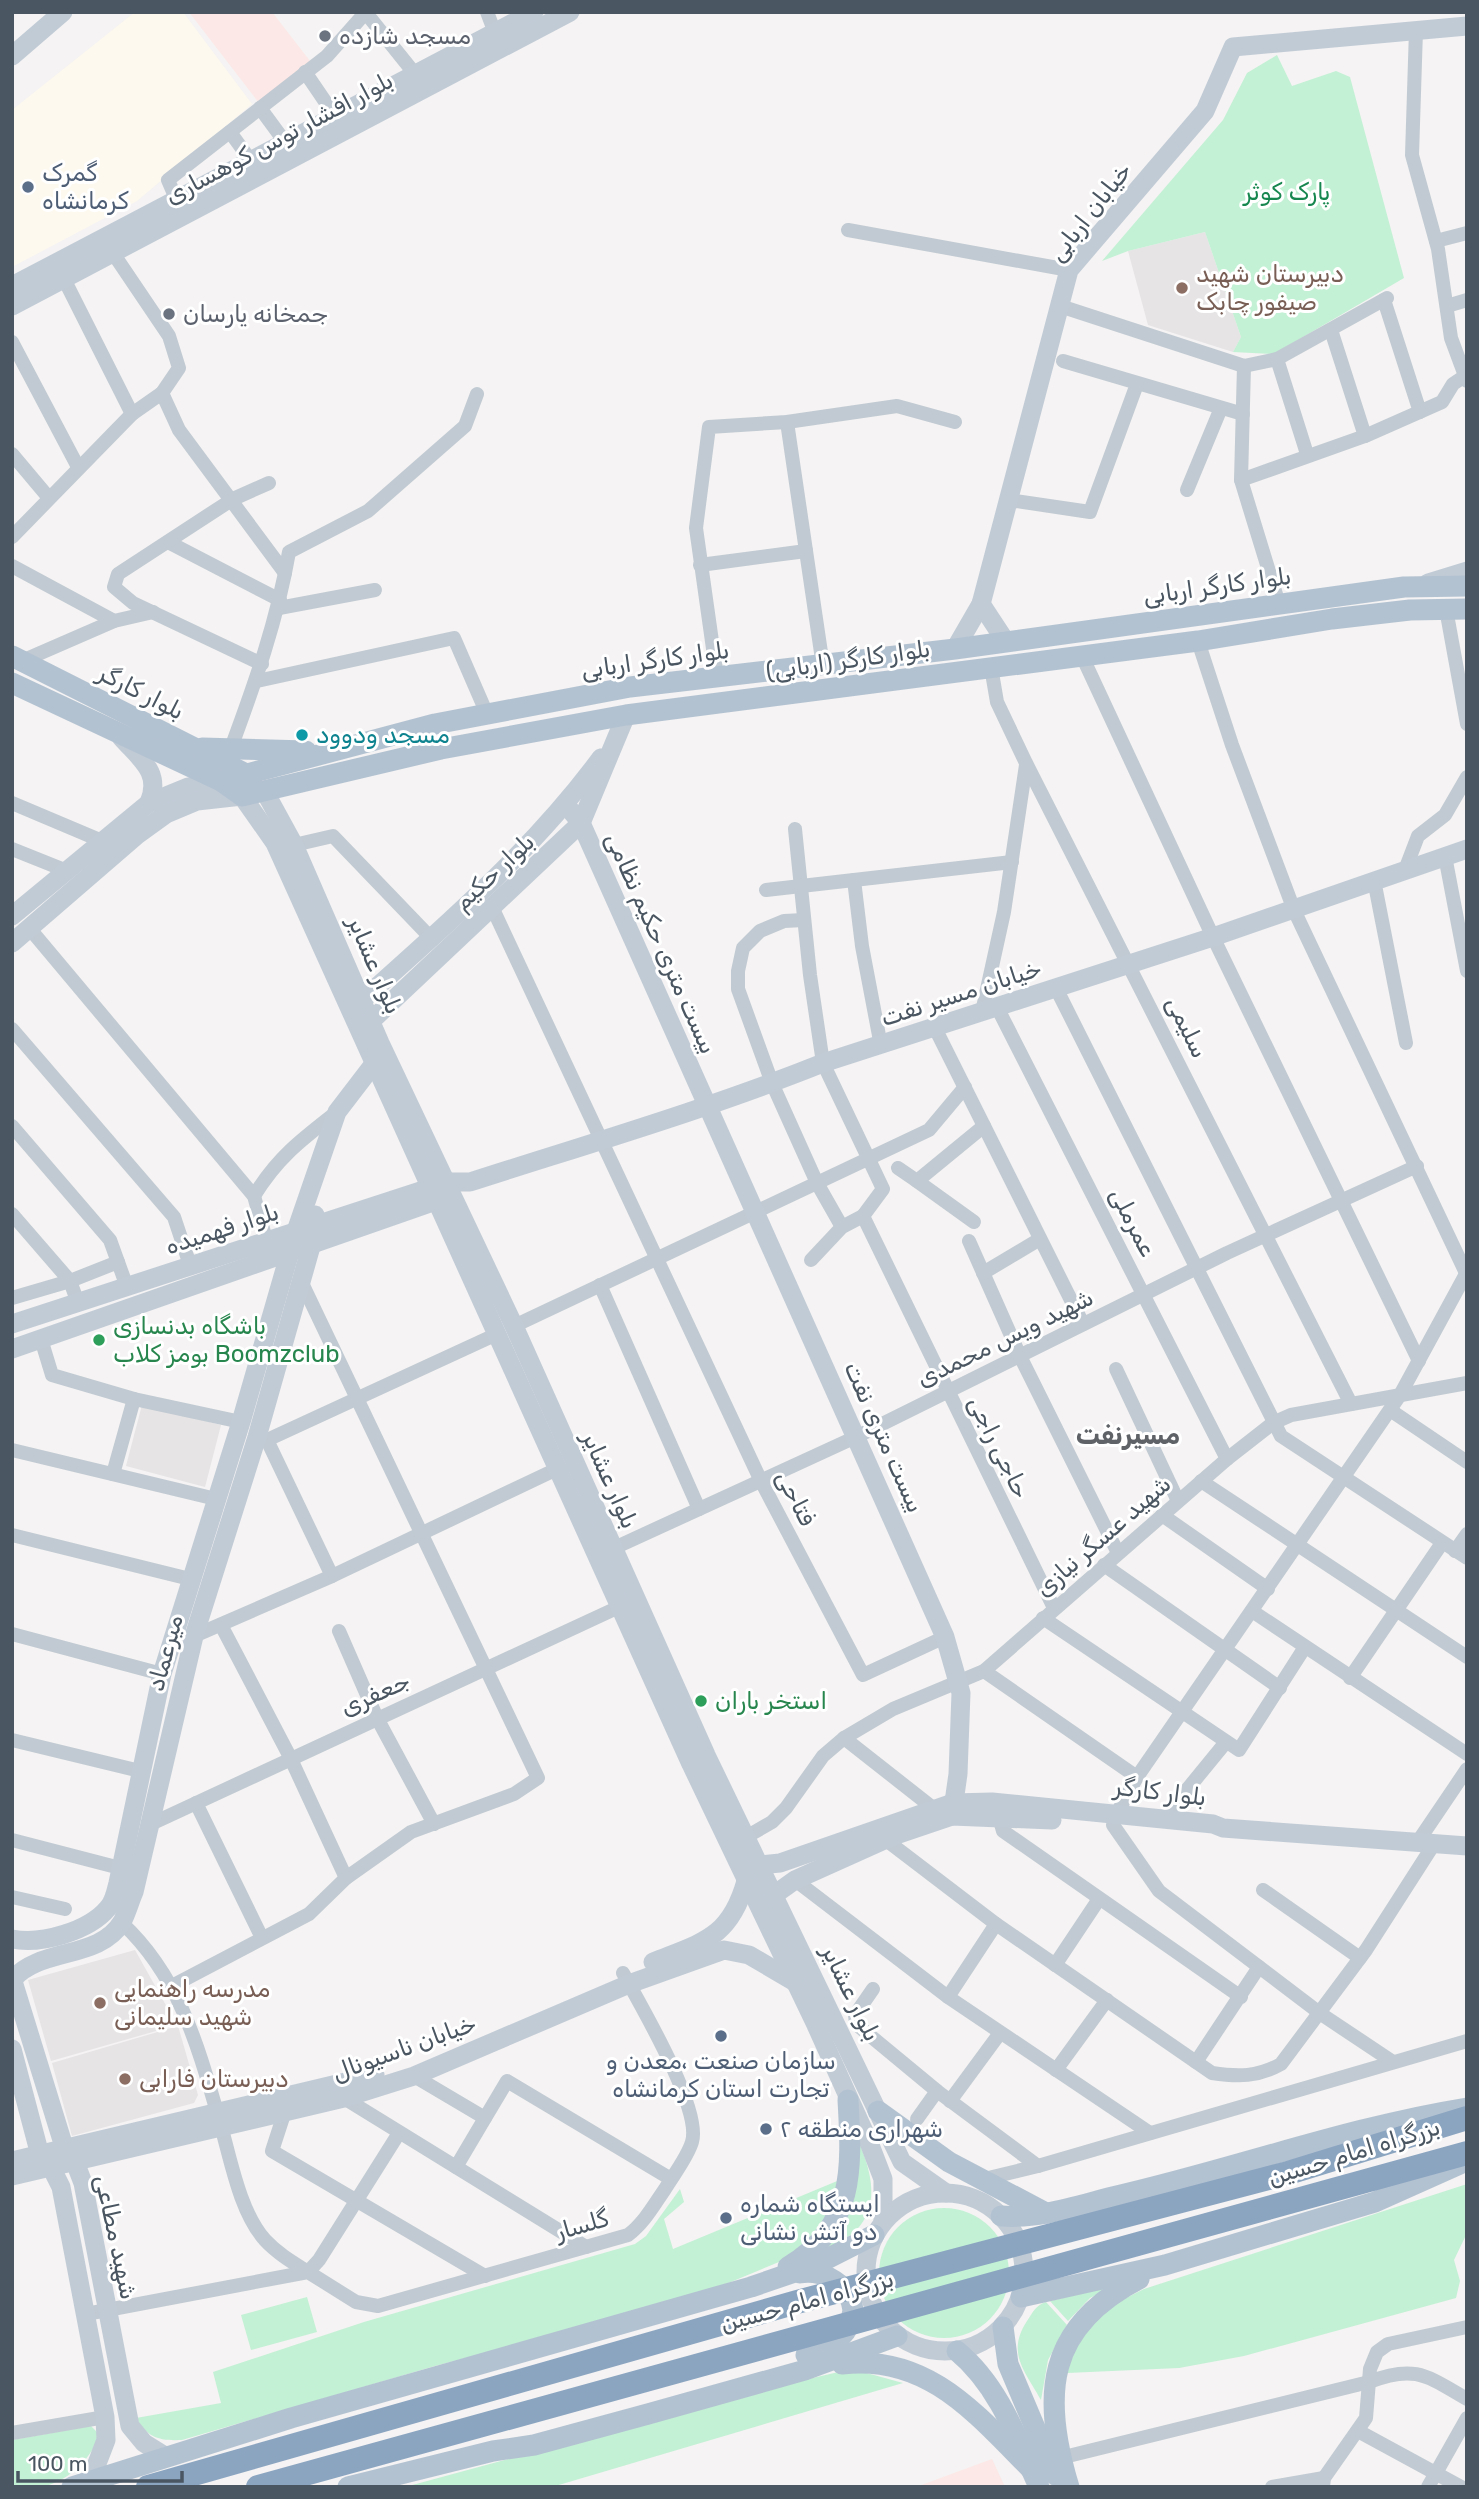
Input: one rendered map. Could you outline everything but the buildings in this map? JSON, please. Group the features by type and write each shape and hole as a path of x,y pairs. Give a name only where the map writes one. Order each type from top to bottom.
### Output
{"highway":[{"name":"بزرگراه امام حسین","path":"148,2487 797,2302 1288,2173 1467,2118"},
{"name":"بزرگراه امام حسین","path":"258,2487 1467,2153"}],"main road":[{"name":"بلوار کارگر اربابی","path":"221,781 325,751 435,724 630,687 823,666 1419,586"},
{"path":"1419,586 1467,586"},
{"name":"بلوار کارگر (اربابی)","path":"242,796 441,749 622,725 991,667 1198,640 1332,619 1456,609"},
{"name":"بلوار کارگر","path":"17,658 248,773"},
{"name":"بلوار کارگر","path":"12,683 121,737 221,781 242,796"},
{"path":"66,710 78,690"},
{"path":"435,724 441,749"},
{"path":"192,747 325,751"},
{"name":"بلوار عشایر","path":"248,773 265,792"},
{"path":"751,2287 804,2257 824,2236 841,2210 851,2156 848,2100"},
{"path":"1001,2216 1050,2212 1151,2188 1407,2117 1467,2108"},
{"path":"878,2111 923,2146 979,2180 1050,2212"},
{"path":"1021,2297 1165,2265 1375,2202 1467,2160"},
{"path":"1050,2212 1044,2223 1039,2248 1049,2271 1068,2287"},
{"path":"796,2273 878,2229"},
{"path":"1069,2487 1060,2458 1052,2409 1054,2384 1063,2349 1087,2315 1101,2302 1165,2265"},
{"path":"81,2483 165,2456 796,2273 809,2271 826,2275 841,2285 850,2297 852,2318 840,2339 830,2346 528,2433 493,2451"},
{"path":"1003,2327 1008,2364 1060,2487"},
{"path":"348,2487 493,2451 534,2445 805,2370 897,2336"},
{"path":"957,2351 994,2390 1035,2478"},
{"path":"805,2370 870,2363 928,2378 955,2395 1035,2478"}],"street":[{"path":"15,49 63,12"},
{"path":"177,201 168,180 327,56 366,12 415,74"},
{"path":"487,12 495,33"},
{"name":"بلوار افشار توس کوهساری","path":"12,286 534,12"},
{"name":"بلوار افشار توس کوهساری","path":"12,306 569,12"},
{"name":"خیابان اربابی","path":"955,649 981,604 1069,270 1205,111 1233,47 1467,26"},
{"path":"1241,480 1307,454 1365,436 1420,412 1442,402 1453,384 1466,378 1451,338 1436,241 1412,155 1416,30"},
{"path":"305,72 335,116"},
{"path":"260,108 285,142"},
{"path":"230,132 251,161"},
{"path":"848,230 1069,270"},
{"path":"1436,241 1467,233"},
{"path":"12,537 132,414 162,393 179,368 169,336 113,253"},
{"path":"64,279 132,414"},
{"path":"1060,306 1244,366 1277,359 1385,299 1420,412"},
{"path":"1447,306 1467,300"},
{"path":"1331,330 1365,436"},
{"path":"12,342 78,467"},
{"path":"1277,359 1307,454"},
{"path":"1063,362 1243,414"},
{"path":"1244,366 1241,480 1279,604"},
{"path":"1009,500 1090,512 1137,384"},
{"path":"162,393 179,430 233,499 285,573"},
{"path":"231,748 257,681 280,604 289,552 368,511 465,426 477,394"},
{"path":"717,677 696,528 709,427 787,422 897,406 954,422"},
{"path":"1187,490 1220,408"},
{"path":"787,422 823,666"},
{"path":"12,454 49,498"},
{"path":"262,664 133,603 114,587 118,575 233,499 269,483"},
{"path":"168,542 280,604 375,590"},
{"path":"700,565 806,551"},
{"path":"12,566 114,621"},
{"path":"1419,586 1467,570"},
{"path":"981,604 1006,642"},
{"path":"1456,609 1467,724"},
{"path":"17,658 114,621 153,612"},
{"path":"257,681 454,638 487,714"},
{"path":"1198,640 1232,745 1294,910 1466,1273 1400,1395 1137,1777 1115,1819 1159,1891 1321,2014 1393,2062"},
{"path":"1082,656 1213,937 1419,1361"},
{"name":"سلیمی","path":"991,667 998,702 1026,763 1130,963 1351,1404"},
{"name":"بلوار حکیم","path":"361,1001 431,938 566,805 622,725"},
{"name":"بلوار حکیم","path":"370,1022 581,823 622,725"},
{"path":"121,737 154,777 154,790 149,803"},
{"path":"989,1010 1026,763"},
{"path":"1405,870 1418,836 1445,815 1467,777"},
{"path":"12,916 149,803 188,787 221,781"},
{"name":"بلوار عشایر","path":"265,792 294,845 370,1022 448,1189 557,1469 746,1881 796,1982 880,2170 884,2188 878,2229"},
{"path":"242,796 197,800 166,814 137,835 18,937 254,1196 269,1249"},
{"name":"بلوار عشایر","path":"242,796 275,843 373,1065 448,1189"},
{"path":"12,803 102,841"},
{"name":"بیست متری حکیم نظامی","path":"566,805 581,823 706,1104"},
{"path":"795,829 823,1063 883,1189 863,1216 842,1227 811,1260"},
{"path":"294,845 334,836 431,938"},
{"path":"12,849 67,871"},
{"name":"خیابان مسیر نفت","path":"314,1233 772,1083 823,1063 1213,937 1467,849"},
{"path":"1445,856 1467,971"},
{"path":"766,890 1012,862"},
{"path":"854,880 862,946 881,1046"},
{"path":"1374,880 1406,1043"},
{"name":"فتاحی","path":"492,907 761,1481 863,1675 945,1637"},
{"path":"804,920 783,921 760,931 744,948 738,971 738,989 772,1083 817,1183 842,1227"},
{"path":"1056,988 1281,1436 1293,1447 1461,1555 1467,1534"},
{"name":"عمرملی","path":"989,1010 1145,1294 1227,1459"},
{"path":"935,1028 1083,1325"},
{"path":"12,1029 174,1217 190,1265"},
{"name":"میرعماد","path":"122,1923 139,1876 194,1636 262,1439 256,1403 289,1252 337,1112 373,1065"},
{"path":"332,1576 262,1439 357,1399 929,1130 964,1087"},
{"name":"بیست متری نفت","path":"706,1104 753,1212 858,1436 945,1637 961,1693 953,1810"},
{"path":"254,1196 271,1167 291,1147 337,1112"},
{"path":"12,1126 110,1240 127,1287"},
{"path":"917,1181 984,1126"},
{"name":"شهید ویس محمدی","path":"612,1549 858,1436 1196,1268 1417,1166"},
{"path":"898,1168 974,1222"},
{"path":"312,1189 314,1233"},
{"path":"12,1214 70,1281 78,1303"},
{"name":"حاجی راجی","path":"863,1216 1048,1613"},
{"name":"بلوار فهمیده","path":"12,1349 269,1249 296,1231 314,1233"},
{"name":"میرعماد","path":"18,1940 65,1933 94,1922 110,1906 162,1674 190,1579 240,1422 256,1403 302,1279 314,1233"},
{"name":"بلوار فهمیده","path":"12,1324 190,1265 269,1249 289,1252 314,1233"},
{"path":"983,1273 1040,1238"},
{"path":"969,1241 1020,1356 1118,1553"},
{"path":"13,1296 70,1281 118,1262"},
{"path":"172,1986 309,1914 346,1878 411,1832 514,1794 538,1778 302,1279"},
{"path":"600,1285 699,1509"},
{"path":"1450,1303 1467,1301"},
{"name":"بلوار عشایر","path":"505,1330 612,1549 759,1865 902,2162 946,2193"},
{"path":"41,1339 52,1375 134,1399 240,1422"},
{"path":"1116,1369 1178,1501"},
{"name":"شهید عسگر نیازی","path":"746,1837 772,1822 786,1808 823,1756 844,1738 893,1709 984,1671 1201,1481 1273,1423 1291,1415 1467,1383"},
{"path":"113,1474 134,1399"},
{"path":"1390,1410 1467,1462"},
{"path":"12,1450 216,1499"},
{"path":"194,1636 332,1576 557,1469"},
{"path":"1201,1481 1467,1657"},
{"path":"1162,1515 1268,1588"},
{"path":"12,1535 190,1579"},
{"path":"1350,1678 1442,1543"},
{"path":"1104,1566 1280,1688"},
{"name":"جعفری","path":"152,1824 290,1757 619,1607"},
{"path":"1252,1611 1467,1755"},
{"path":"1048,1613 1182,1713 1239,1750 1305,1647"},
{"path":"221,1625 290,1757 346,1878"},
{"path":"339,1630 377,1718 434,1824"},
{"path":"12,1634 162,1674"},
{"path":"984,1671 1137,1777"},
{"path":"844,1738 933,1808"},
{"path":"12,1740 140,1771"},
{"path":"1163,1819 1226,1742"},
{"path":"886,1840 996,1924 1212,2073 1235,2077 1268,2072 1281,2064 1321,2014 1360,1958 1467,1769"},
{"name":"بلوار کارگر","path":"774,1895 795,1880 953,1810 992,1802 1212,1833 1223,1828"},
{"path":"196,1803 262,1938"},
{"name":"بلوار کارگر","path":"759,1865 780,1863 933,1808 999,1817 1163,1819 1213,1824 1223,1828"},
{"path":"999,1817 1003,1831 1241,1997"},
{"path":"1223,1828 1467,1846"},
{"path":"12,1840 120,1868"},
{"path":"795,1880 948,1997 1150,2133"},
{"name":"خیابان ناسیونال","path":"219,2119 285,2111 344,2098 414,2076 705,1941 719,1932 737,1908 746,1881"},
{"path":"1263,1890 1360,1958"},
{"path":"12,1897 65,1909"},
{"path":"1055,1965 1099,1899"},
{"path":"12,1979 32,1962 99,1943 122,1923"},
{"name":"گلسار","path":"122,1923 149,1951 172,1986 193,2032 243,2198 263,2238 283,2257 367,2306 378,2306 485,2276 619,2238 635,2230 671,2179 692,2141 691,2116 681,2086 626,1979"},
{"path":"948,1997 996,1924"},
{"path":"18,1940 23,1955 32,1962"},
{"name":"خیابان ناسیونال","path":"12,2176 46,2161 219,2119 406,2065 626,1979 730,1949 749,1955 796,1982"},
{"path":"1196,2062 1259,1967"},
{"name":"شهید مطاعی","path":"12,1979 70,2155 83,2183 130,2426 144,2443 165,2456"},
{"path":"873,1989 855,2015 856,2024 937,2091 1038,2166"},
{"path":"1056,2070 1107,2000"},
{"path":"950,2101 1000,2032"},
{"path":"979,2180 1038,2166 1467,2041"},
{"name":"شهید مطاعی","path":"12,2049 46,2161 61,2187 105,2417 106,2440 81,2483"},
{"path":"1268,2072 1280,2095"},
{"path":"414,2076 485,2118"},
{"path":"456,2167 507,2081 671,2179"},
{"path":"917,2119 937,2091"},
{"path":"344,2098 586,2247"},
{"path":"285,2111 272,2151 485,2276"},
{"path":"86,2314 307,2272 319,2260 399,2133"},
{"name":"خیابان ناسیونال","path":"12,2161 46,2161"},
{"path":"880,2170 890,2180 897,2181 902,2177 902,2162"},
{"path":"946,2193 966,2196 985,2204 1001,2216 1014,2233 1022,2253 1024,2275 1021,2297 1003,2327 974,2347 957,2351 922,2349 897,2336 878,2315 869,2296 865,2276 867,2255 878,2229 911,2200 946,2193"},
{"path":"1272,2487 1324,2483 1366,2418 1369,2382 1377,2353 1388,2344 1467,2327"},
{"path":"1060,2458 1369,2382 1387,2375 1421,2373 1467,2399"},
{"path":"12,2433 105,2417"},
{"path":"1429,2487 1467,2418"},
{"path":"1358,2431 1461,2487"}],"shaded area":[{"path":"135,12 183,12 252,104 137,201 12,267 12,110"},
{"path":"189,12 272,12 310,61 259,103"},
{"name":"دبیرستان شهید صیفور چابک","path":"1205,232 1241,337 1233,352 1148,325 1128,251"},
{"path":"142,1405 221,1425 205,1487 126,1466"},
{"name":"مدرسه راهنمایی شهید سلیمانی","path":"135,1950 177,2025 51,2061 28,1980"},
{"name":"دبیرستان فارابی","path":"178,2026 198,2095 194,2103 72,2136 52,2063"},
{"path":"992,2459 1005,2487 916,2487"}],"green space":[{"name":"پارک کوثر","path":"1277,55 1292,86 1336,71 1350,77 1404,278 1274,354 1233,352 1241,337 1205,232 1128,251 1102,261 1223,120 1247,73"},
{"path":"856,2136 869,2173 870,2205 865,2219 855,2231 840,2242 820,2250"},
{"path":"842,2179 830,2217 796,2255 726,2284 622,2317 435,2366 182,2440 155,2437 145,2430 136,2418 221,2403 213,2372 364,2322 635,2244 646,2236 680,2189 684,2202 664,2219 673,2249"},
{"path":"1467,2184 1467,2233 1454,2260 1460,2281 1456,2298 1244,2356 1179,2368 1067,2373 1074,2340 1116,2303 1144,2289"},
{"path":"944,2208 969,2213 990,2227 1004,2248 1009,2273 1004,2298 990,2319 969,2333 944,2338 919,2333 898,2319 884,2298 879,2273 884,2248 898,2227 919,2213"},
{"path":"1115,2285 1090,2298 1068,2321 1050,2301"},
{"path":"307,2297 317,2332 251,2350 241,2315"},
{"path":"1046,2302 1067,2325 1048,2360 1041,2400 1020,2362 1018,2343 1033,2312"},
{"path":"852,2369 903,2383 552,2487 405,2487 777,2386"},
{"path":"91,2426 100,2435 85,2460 71,2473 41,2487 12,2487 12,2440"}],"place":[{"name":"مسجد شازده","path":"325,36"},
{"name":"گمرک کرمانشاه","path":"28,187"},
{"name":"دبیرستان شهید صیفور چابک","path":"1182,288"},
{"name":"جمخانه یارسان","path":"169,314"},
{"name":"مسجد ودوود","path":"302,735"},
{"name":"باشگاه بدنسازی بومز کلاب Boomzclub","path":"99,1340"},
{"name":"استخر باران","path":"701,1701"},
{"name":"مدرسه راهنمایی شهید سلیمانی","path":"100,2003"},
{"name":"سازمان صنعت ،معدن و تجارت استان کرمانشاه","path":"721,2036"},
{"name":"دبیرستان فارابی","path":"125,2079"},
{"name":"شهراری منطقه ۲","path":"766,2129"},
{"name":"ایستگاه شماره دو آتش نشانی","path":"726,2218"}],"district":[{"name":"مسیرنفت","path":"1128,1435"}]}
